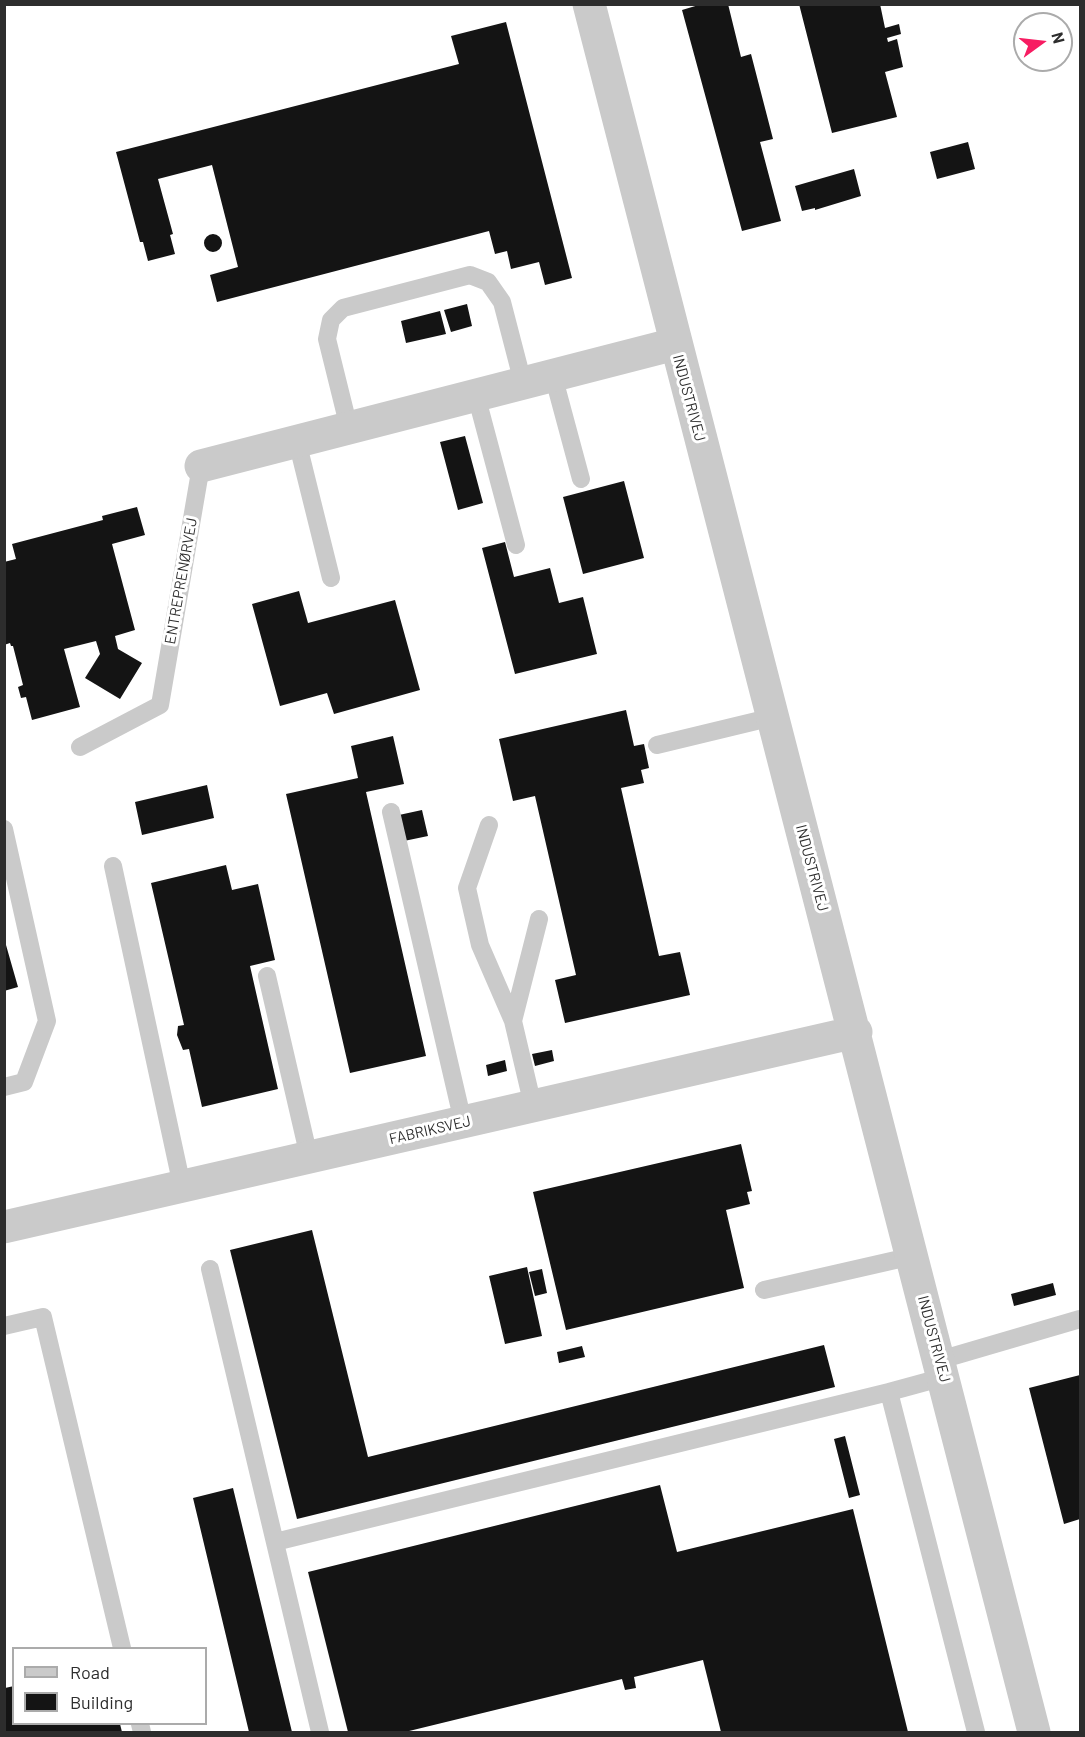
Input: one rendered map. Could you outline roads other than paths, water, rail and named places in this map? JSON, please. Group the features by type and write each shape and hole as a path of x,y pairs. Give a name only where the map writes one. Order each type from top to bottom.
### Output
{"street":[{"name":"INDUSTRIVEJ","path":"589,4 1034,1732"},
{"name":"ENTREPRENØRVEJ","path":"201,466 675,344"},
{"name":"FABRIKSVEJ","path":"4,1227 855,1032"}],"lane":[{"path":"349,428 327,339 331,320 343,308 470,275 488,282 502,302 581,478"},
{"path":"476,395 516,545"},
{"path":"297,441 331,578"},
{"name":"ENTREPRENØRVEJ","path":"80,747 159,705 201,466"},
{"path":"657,745 773,717"},
{"path":"391,812 463,1122"},
{"path":"489,825 467,888 480,945 513,1021 533,1106"},
{"path":"4,829 47,1021 24,1082 4,1087"},
{"path":"112,866 182,1186"},
{"path":"513,1021 539,919"},
{"path":"267,976 309,1157"},
{"path":"764,1290 913,1256"},
{"path":"210,1269 320,1732"},
{"path":"4,1326 43,1317 122,1647"},
{"path":"275,1542 889,1392 942,1369 1080,1319"},
{"path":"889,1392 975,1732"}]}
